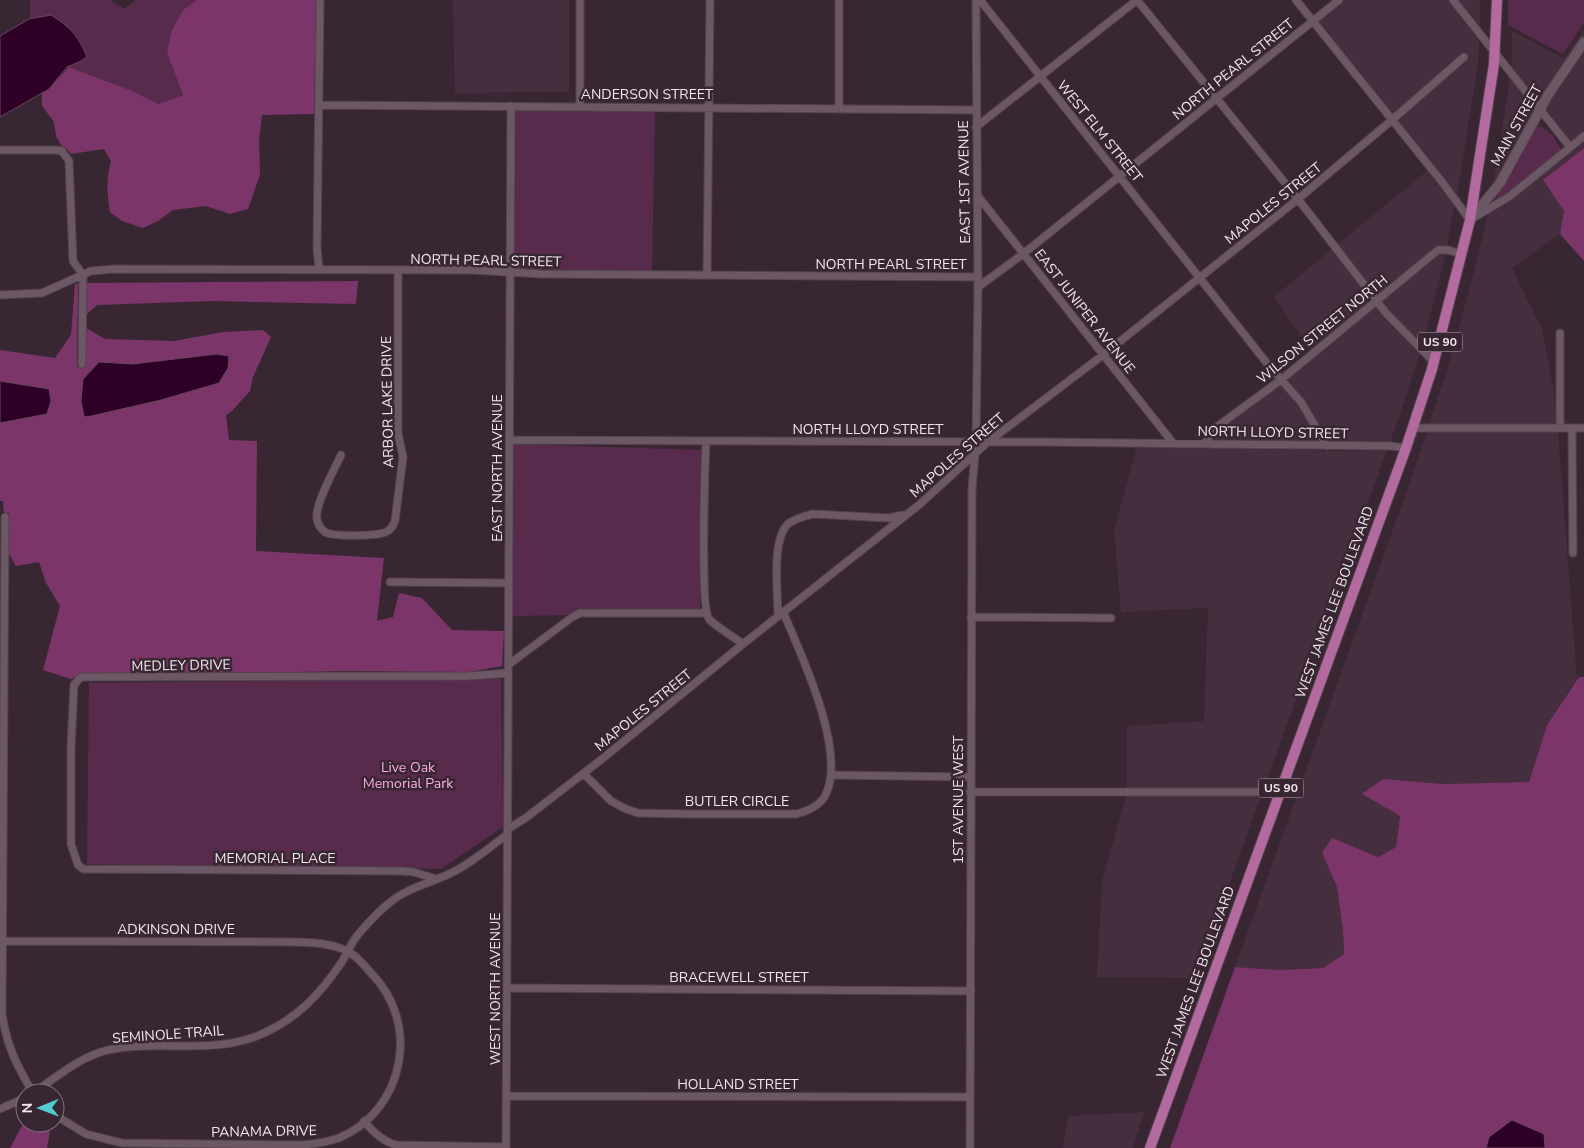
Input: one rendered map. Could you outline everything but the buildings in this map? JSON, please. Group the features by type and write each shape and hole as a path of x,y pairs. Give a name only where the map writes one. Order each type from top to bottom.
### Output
{"main road":[{"name":"US 90","path":"1494,52 1498,0"},
{"name":"WEST JAMES LEE BOULEVARD","path":"1150,1148 1406,448 1434,362 1470,220 1488,105 1494,52"}],"street":[{"path":"318,269 320,0"},
{"path":"580,0 580,106"},
{"path":"707,276 710,0"},
{"path":"839,0 839,109"},
{"name":"EAST 1ST AVENUE","path":"975,453 978,287 976,0"},
{"name":"WEST ELM STREET","path":"980,0 1270,367 1302,402 1327,446"},
{"path":"976,127 1137,0 1298,199 1386,313 1434,362"},
{"path":"1296,0 1470,220 1510,196 1584,136"},
{"name":"NORTH PEARL STREET","path":"978,287 1023,254 1339,0"},
{"path":"1453,0 1570,147"},
{"name":"MAIN STREET","path":"1470,220 1500,182 1548,94 1584,42"},
{"name":"MAPOLES STREET","path":"508,832 584,774 743,644 907,515 988,442 1103,355 1298,199 1464,57"},
{"name":"ANDERSON STREET","path":"319,105 976,110"},
{"name":"EAST NORTH AVENUE","path":"508,832 511,106"},
{"path":"0,150 56,150 65,154 70,161 73,261 83,275 82,364"},
{"name":"EAST JUNIPER AVENUE","path":"976,194 1173,443"},
{"name":"WILSON STREET NORTH","path":"1204,444 1218,426 1282,379 1438,250 1448,250 1462,254"},
{"name":"NORTH PEARL STREET","path":"0,295 42,293 97,270 114,269 472,270 707,276 977,277"},
{"name":"ARBOR LAKE DRIVE","path":"341,455 319,503 316,520 320,527 326,532 333,534 380,534 388,532 393,527 395,521 403,457 398,439 398,270"},
{"path":"1560,333 1560,428"},
{"path":"1412,428 1560,428 1572,430 1584,428"},
{"path":"1572,430 1573,553"},
{"name":"NORTH LLOYD STREET","path":"510,440 1173,443 1391,446 1406,448"},
{"path":"706,441 704,578 706,613 711,620 743,644"},
{"name":"1ST AVENUE WEST","path":"970,1148 971,617 973,582 972,489 975,453"},
{"path":"781,614 778,548 783,530 788,524 813,514 888,518 907,515"},
{"path":"5,516 2,1003 4,1030 16,1064 27,1083"},
{"path":"390,582 509,583"},
{"path":"508,669 580,613 706,613"},
{"name":"BUTLER CIRCLE","path":"584,774 612,800 626,809 638,813 796,814 816,806 824,797 831,775 827,731 804,660 781,614"},
{"path":"971,617 1111,618"},
{"name":"MEDLEY DRIVE","path":"111,870 83,869 78,865 71,844 71,747 74,685 79,679 257,676 469,676 508,669"},
{"path":"831,775 970,777"},
{"path":"970,792 1280,792"},
{"name":"SEMINOLE TRAIL","path":"47,1083 76,1063 106,1051 124,1047 216,1045 239,1041 263,1033 286,1022 311,1002 341,964 358,935 388,903 413,888 457,870 508,832"},
{"name":"WEST NORTH AVENUE","path":"506,1147 508,832"},
{"name":"MEMORIAL PLACE","path":"111,870 401,871 437,878"},
{"name":"ADKINSON DRIVE","path":"2,941 297,942 328,944 348,951"},
{"name":"PANAMA DRIVE","path":"65,1121 86,1134 115,1142 135,1144 312,1144 340,1137 376,1112 393,1083 401,1052 396,1014 385,990 376,978 348,951"},
{"name":"BRACEWELL STREET","path":"507,988 971,991"},
{"name":"HOLLAND STREET","path":"507,1096 969,1097"},
{"path":"0,1109 15,1102"},
{"path":"364,1121 378,1136 392,1144 506,1147"}],"shaded area":[{"path":"197,0 316,0 314,114 262,115 259,141 260,175 248,209 230,214 206,206 173,210 158,221 143,228 122,221 110,212 107,187 111,161 104,149 71,154 62,147 56,136 54,122 42,106 42,93 49,89 69,67 130,90 159,104 183,95 167,53 171,32 183,10"},
{"path":"453,0 569,0 569,92 455,93"},
{"path":"1346,0 1447,0 1479,40 1478,65 1457,195 1398,121 1470,56 1464,51 1393,115 1319,21"},
{"path":"1458,0 1480,0 1480,27"},
{"path":"51,15 73,32 87,57 67,67 49,89 0,117 0,36 29,19"},
{"path":"1584,29 1584,35 1539,101 1512,67 1512,31 1561,57 1566,56"},
{"path":"1584,50 1584,131 1571,141 1545,108"},
{"path":"1510,78 1535,109 1493,185"},
{"path":"1584,141 1584,148 1543,180 1564,211 1560,234 1512,268 1542,329 1554,393 1556,424 1429,424 1446,374 1488,214 1513,199"},
{"path":"1584,148 1584,261 1560,234 1564,211 1543,180"},
{"path":"1427,171 1454,206 1447,247 1435,248 1378,295 1338,244"},
{"path":"1332,249 1371,300 1310,349 1274,297"},
{"path":"1440,254 1446,254 1423,344 1390,311 1383,301"},
{"path":"358,281 356,304 212,301 97,305 87,314 87,283"},
{"path":"75,284 78,284 77,367 86,367 86,328 105,339 174,341 223,332 263,330 271,337 253,377 250,391 226,415 229,440 257,441 256,551 384,558 377,621 393,617 399,593 422,598 452,630 504,631 502,666 469,672 345,671 214,674 82,674 71,679 43,670 60,606 46,583 39,562 16,566 9,554 9,513 4,513 3,501 0,501 0,423 47,414 49,389 0,381 0,350 55,358 71,335","holes":["217,354 229,356 219,383 161,400 87,417 99,362 133,364"]},
{"path":"1376,306 1420,353 1400,415 1390,442 1329,442 1305,400 1288,379"},
{"path":"217,354 229,356 228,368 219,383 161,400 87,417 84,416 81,401 83,379 99,362 133,364"},
{"path":"0,381 49,389 51,401 47,414 0,423"},
{"path":"1281,384 1298,404 1320,442 1213,440 1238,416"},
{"path":"1427,432 1558,432 1577,679 1547,725 1529,782 1443,784 1383,779 1387,809 1400,815 1396,847 1378,857 1359,850 1322,853 1337,887 1344,954 1323,968 1279,970 1235,967 1413,474"},
{"path":"1137,447 1205,449 1207,447 1285,448 1325,451 1387,450 1264,788 1127,789 1127,726 1204,721 1208,608 1121,612 1114,530"},
{"path":"1579,677 1584,677 1584,1148 1545,1148 1544,1134 1489,1137 1486,1148 1170,1148 1235,967 1279,970 1323,968 1344,954 1337,887 1322,853 1332,838 1378,857 1396,847 1400,816 1362,794 1383,779 1443,784 1529,782 1547,725"},
{"path":"1126,796 1261,796 1195,978 1097,977 1102,881"},
{"path":"1144,1112 1133,1148 1063,1148 1068,1116"},
{"path":"1512,1120 1544,1134 1545,1148 1486,1148 1489,1137"},
{"path":"18,1133 50,1133 47,1148 10,1148"}],"green space":[{"path":"30,0 110,0 124,9 136,0 197,0 183,10 171,32 167,53 183,95 159,104 130,90 69,67 79,62 51,15 30,19"},
{"path":"1508,0 1584,0 1584,23 1563,54 1508,25"},
{"path":"515,110 655,111 652,271 514,269"},
{"path":"1541,126 1553,136 1562,151 1510,194 1495,200 1517,164 1535,128"},
{"path":"514,444 701,450 700,609 586,608 569,615 513,616"},
{"name":"Live Oak Memorial Park","path":"501,678 503,827 441,869 87,864 89,683"}]}
